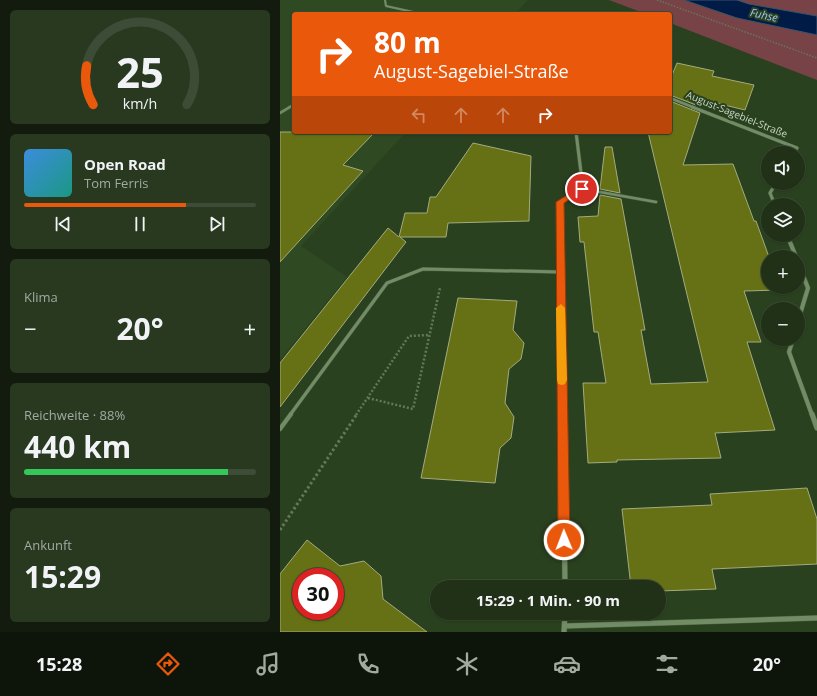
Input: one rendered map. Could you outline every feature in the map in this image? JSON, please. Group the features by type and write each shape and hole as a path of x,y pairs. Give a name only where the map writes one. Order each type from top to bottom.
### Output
{"street":[{"name":"August-Sagebiel-Straße","path":"672,99 792,146"},
{"path":"565,580 560,202 582,189 576,134"},
{"path":"804,302 808,288 805,280"},
{"path":"791,346 789,352 817,428"},
{"path":"565,629 817,618"}],"lane":[{"path":"385,0 386,6 413,12"},
{"path":"280,113 292,105"},
{"path":"582,189 656,202"},
{"path":"280,429 387,283 423,269 560,272"}],"path":[{"path":"658,0 817,58"},
{"path":"368,398 413,408 444,270"},
{"path":"280,530 409,336 429,335"}],"shaded area":[{"path":"280,0 528,0 517,12 292,12 292,134 404,134 301,246 347,277 280,360"},
{"path":"609,0 684,0 737,18 817,35 817,80 672,24 672,12 641,12"},
{"path":"737,0 817,0 817,16 749,4"}],"water":[{"name":"Fuhse","path":"684,0 737,0 749,4 817,16 817,35 737,18"}],"building":[{"path":"677,63 714,71 712,76 754,85 745,110 704,100 701,107 672,96 672,75"},
{"path":"672,102 700,113 683,165 733,164 754,221 756,221 761,235 761,242 764,242 766,250 761,250 761,291 744,291 761,342 747,342 775,430 715,433 721,458 617,460 617,462 588,463 583,383 606,383 598,332 594,332 584,242 580,242 578,217 598,216 600,195 621,199 645,330 641,330 651,384 708,382 648,134 672,134"},
{"path":"280,132 292,132 292,134 373,134 343,165 363,171 280,262"},
{"path":"473,143 531,156 529,221 448,223 446,237 400,237 406,242 280,407 280,363 388,228 399,237 405,213 427,213 430,197 436,197"},
{"path":"605,147 612,147 620,193 600,189"},
{"path":"458,298 517,301 513,330 524,343 521,359 509,369 505,403 514,417 511,438 500,448 495,483 421,478"},
{"path":"807,488 817,519 817,564 712,569 716,589 666,591 666,580 630,580 622,509 712,505 710,494"},
{"path":"307,540 340,566 364,561 381,576 383,599 427,632 280,632 280,574"}],"slow traffic":[{"path":"561,308 562,380"}],"route":[{"path":"564,540 560,304 560,202 582,189"}]}
